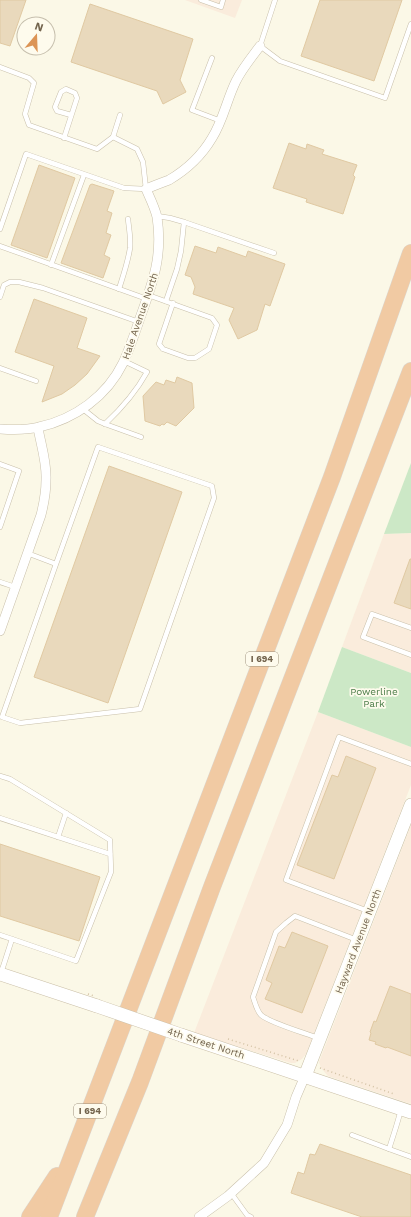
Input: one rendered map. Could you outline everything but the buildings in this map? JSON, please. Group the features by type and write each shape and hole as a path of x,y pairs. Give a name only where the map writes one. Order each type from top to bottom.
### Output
{"highway":[{"name":"I 694","path":"49,1217 332,477 411,253"},
{"path":"85,1217 140,1082 212,887 411,373"},
{"path":"92,1217 114,1145"},
{"path":"30,1217 55,1178 71,1159"}],"street":[{"path":"146,189 168,180 179,173 191,164 202,152 213,137 236,82 246,64 260,46"},
{"name":"Hale Avenue North","path":"0,429 20,430 38,428 60,421 83,409 111,382 124,361 148,297 158,262 159,246 157,216 146,189"},
{"path":"0,631 28,554 45,498 45,464 38,428"},
{"name":"Hayward Avenue North","path":"305,1076 411,805"},
{"name":"4th Street North","path":"1,972 97,1006 406,1110"},
{"path":"198,1217 231,1193 264,1163 286,1126 305,1076"}],"lane":[{"path":"201,0 220,7 223,0"},
{"path":"275,0 260,46 280,61 385,98 411,24"},
{"path":"212,58 192,110 221,120"},
{"path":"0,67 30,78 34,83 25,114 29,125 97,149 113,138 120,115"},
{"path":"64,138 77,98 75,93 66,89 60,92 55,107 57,110 71,115"},
{"path":"0,229 26,154 124,188 146,189 144,162 137,149 113,138"},
{"path":"51,265 84,175"},
{"path":"157,216 184,222 274,253"},
{"path":"119,289 130,249 128,219"},
{"path":"166,301 177,269 181,251 184,222"},
{"path":"0,246 119,289 173,303 212,318 217,325 209,349 195,358 188,358 163,349 159,344 173,303"},
{"path":"0,297 4,285 10,282 19,282 43,288 139,322"},
{"path":"105,424 132,396 147,372 124,361"},
{"path":"0,368 36,381"},
{"path":"83,409 98,421 141,437"},
{"path":"98,447 212,486 214,498 140,710 20,723 1,716 56,564 98,447"},
{"path":"0,464 19,470 0,528"},
{"path":"28,554 56,564"},
{"path":"0,582 16,587"},
{"path":"411,628 372,614 364,637 411,655"},
{"path":"370,912 286,880 339,736 411,764"},
{"path":"0,776 10,779 110,840 111,872 76,961 0,935"},
{"path":"58,837 66,813"},
{"path":"0,818 110,854"},
{"path":"320,1038 271,1020 261,1014 257,1007 253,997 276,932 295,916 358,941"},
{"path":"1,972 12,939"},
{"path":"389,1149 396,1127 406,1110"},
{"path":"352,1135 411,1157"},
{"path":"231,1193 247,1215 251,1217"}],"shaded area":[{"path":"185,0 242,0 235,18"},
{"path":"411,533 411,673 342,647 384,534"},
{"path":"318,712 411,747 411,785 306,1054 302,1059 295,1063 291,1063 194,1033"},
{"path":"411,825 411,1104 328,1076 321,1068 319,1062"}],"green space":[{"path":"411,463 411,533 384,534"},
{"name":"Powerline Park","path":"342,647 411,673 411,747 318,712"}]}
